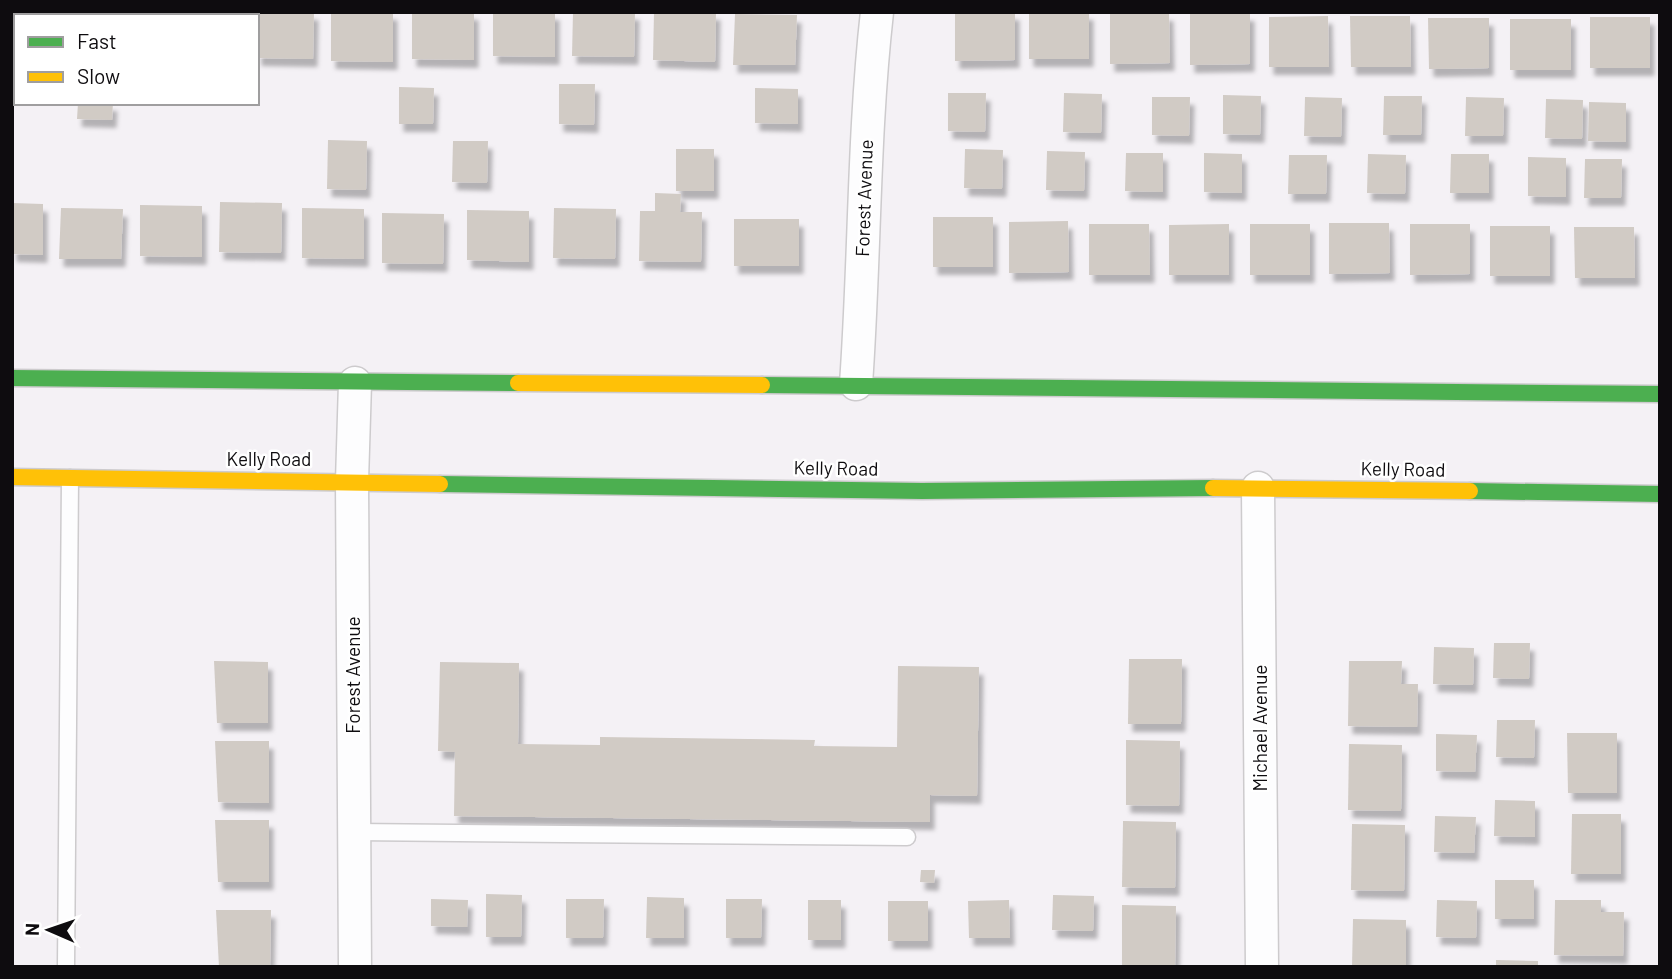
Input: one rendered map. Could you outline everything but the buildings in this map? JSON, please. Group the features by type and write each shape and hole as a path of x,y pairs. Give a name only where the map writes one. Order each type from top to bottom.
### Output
{"street":[{"name":"Forest Avenue","path":"856,384 861,311 865,152 877,12"},
{"path":"12,378 355,383 856,384 1076,391 1660,394"},
{"name":"Forest Avenue","path":"355,383 352,481 355,967"},
{"name":"Kelly Road","path":"12,477 922,491 1258,488 1660,494"},
{"name":"Michael Avenue","path":"1258,488 1262,967"}],"lane":[{"path":"66,967 70,478"},
{"path":"354,832 906,837"}],"traffic: fast":[{"path":"12,378 518,383"},
{"path":"762,385 1660,394"},
{"path":"440,484 922,491 1213,488"},
{"path":"1470,491 1660,494"}],"traffic: slow":[{"path":"518,383 762,385"},
{"path":"12,477 440,484"},
{"path":"1213,488 1470,491"}]}
